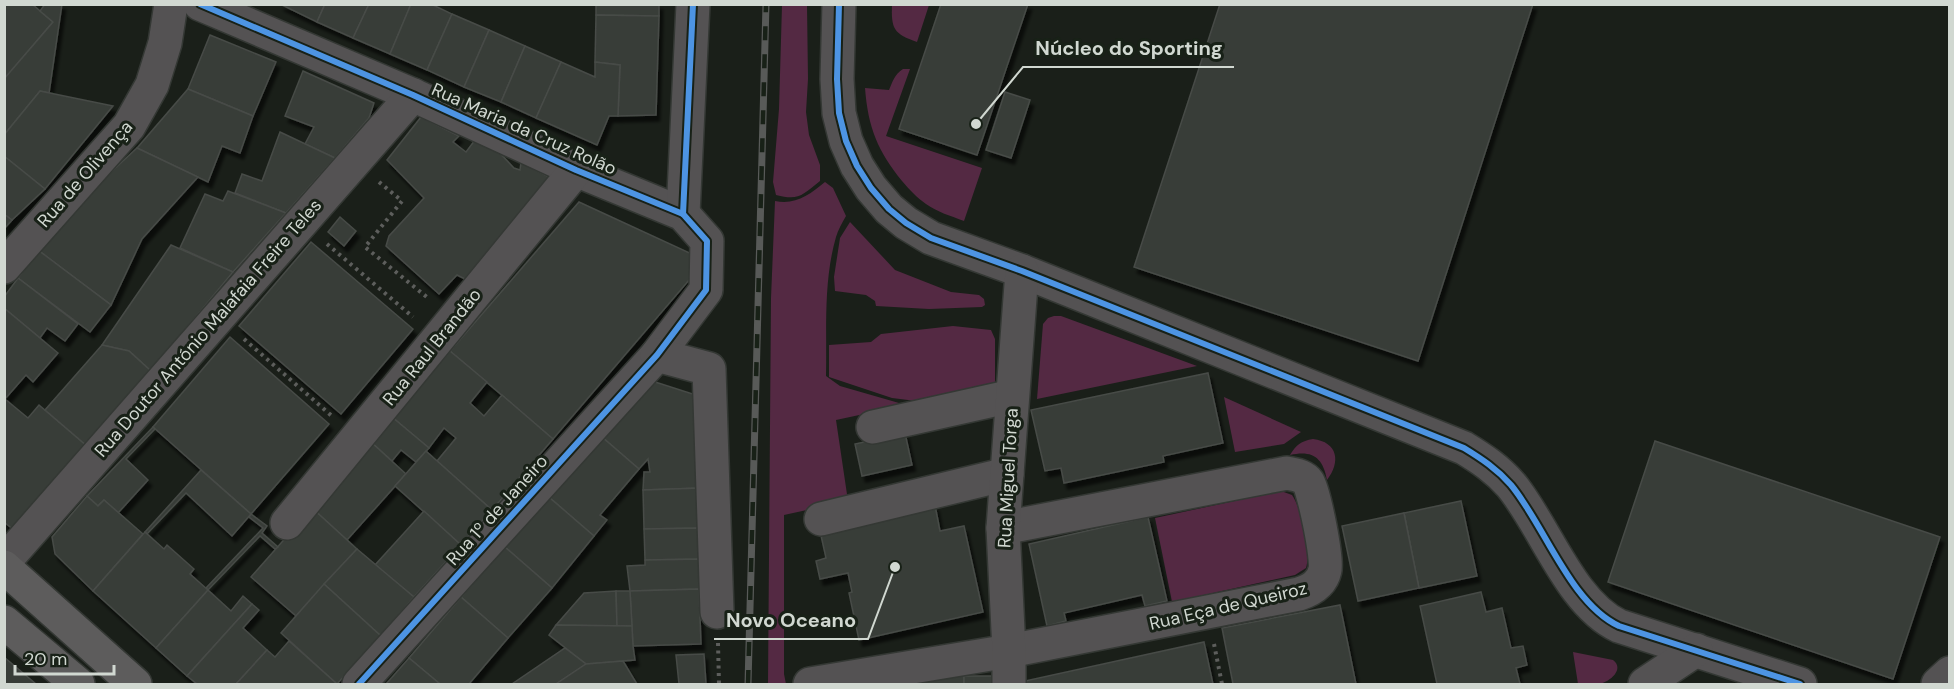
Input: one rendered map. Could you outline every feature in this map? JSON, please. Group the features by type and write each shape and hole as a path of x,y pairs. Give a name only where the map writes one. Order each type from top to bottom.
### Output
{"main road":[{"path":"4,567 135,684"},
{"path":"4,622 78,684"}],"street":[{"name":"Rua de Olivença","path":"4,267 129,126 152,85 165,43 171,4"},
{"name":"Rua Maria da Cruz Rolão","path":"200,4 413,95 576,170 684,214 707,241 706,290 657,355"},
{"path":"684,214 693,4"},
{"path":"839,4 837,79 839,113 846,141 857,166 871,188 889,209 906,223 931,238 1022,271 1464,448 1493,466 1512,487 1585,599 1605,620 1618,627 1696,650 1778,682"},
{"name":"Rua Doutor António Malafaia Freire Teles","path":"4,562 413,95"},
{"name":"Rua Raul Brandão","path":"287,523 576,170"},
{"name":"Rua Miguel Torga","path":"1009,684 1003,528 1022,271"},
{"path":"657,355 709,369 717,612"},
{"name":"Rua 1º de Janeiro","path":"359,684 657,355"},
{"path":"873,427 1012,396"},
{"name":"Rua Eça de Queiroz","path":"810,684 1009,651 1299,594 1312,590 1326,569 1308,482 1299,475 1287,473 1003,528"},
{"path":"821,519 1007,474"},
{"path":"1645,684 1696,650"},
{"path":"1938,684 1950,673"}],"path":[{"path":"355,161 402,201 365,247 446,329"},
{"path":"302,222 446,329"},
{"path":"218,317 357,438"},
{"path":"717,612 719,684"},
{"path":"1208,613 1222,684"}],"shaded area":[{"path":"782,5 807,5 806,112 809,135 820,165 820,181 800,196 795,197 776,195 773,182 779,109"},
{"path":"892,5 929,5 917,42 896,30 892,20"},
{"path":"903,69 910,69 886,136 982,168 964,221 944,214 916,196 894,170 876,138 866,102 865,88 889,90 896,76"},
{"path":"825,182 833,188 846,216 836,237 829,271 826,306 826,376 840,386 906,405 836,420 848,501 784,515 784,674 786,684 768,684 771,298 775,201 796,200 808,195"},
{"path":"850,222 895,270 951,292 979,295 984,299 985,305 929,309 876,306 875,301 866,295 835,291 834,277 840,238"},
{"path":"1061,316 1197,366 1037,399 1043,324 1048,318"},
{"path":"953,326 991,330 995,339 995,382 984,389 924,402 892,398 829,377 829,345 871,342 881,334"},
{"path":"1224,397 1301,432 1284,444 1235,452"},
{"path":"1313,439 1328,444 1335,454 1334,466 1327,480 1323,466 1315,457 1304,454 1290,455 1299,444"},
{"path":"1281,491 1292,495 1299,509 1306,541 1306,568 1295,575 1172,602 1155,518"},
{"path":"1573,652 1613,660 1617,671 1611,678 1597,685 1578,684"}],"building":[{"path":"4,4 32,4 53,22 7,76 4,74"},
{"path":"45,4 62,4 49,93 40,91 4,135 4,79 53,22 40,11"},
{"path":"280,4 325,4 317,22"},
{"path":"325,4 369,4 353,38 317,22"},
{"path":"369,4 411,4 390,54 353,38"},
{"path":"411,4 431,4 452,14 427,70 390,54"},
{"path":"596,4 659,4 659,16 596,15"},
{"path":"941,4 1028,4 977,155 899,129"},
{"path":"1220,4 1533,4 1418,361 1134,267"},
{"path":"452,14 489,30 464,87 427,70"},
{"path":"596,15 659,16 656,115 618,116 620,65 595,62"},
{"path":"489,30 525,46 501,102 464,87"},
{"path":"210,35 276,62 253,116 188,89"},
{"path":"525,46 561,62 536,118 501,102"},
{"path":"561,62 595,77 595,62 620,65 618,116 609,116 597,145 536,118"},
{"path":"303,71 374,103 369,118 335,158 305,144 314,127 285,116"},
{"path":"188,89 253,116 240,153 222,146 208,182 137,148"},
{"path":"40,91 113,106 45,189 4,156 4,135"},
{"path":"1005,92 1030,100 1011,158 986,150"},
{"path":"421,117 459,136 453,142 466,152 475,140 495,148 514,168 520,170 521,162 549,177 465,279 457,275 439,294 386,246 389,236 424,198 387,160"},
{"path":"280,132 335,158 286,213 235,193 242,174 262,181"},
{"path":"137,148 198,177 142,239 111,305 38,250 85,196"},
{"path":"4,156 45,189 12,220 4,214"},
{"path":"228,191 286,213 233,272 180,248 205,194 223,201"},
{"path":"579,202 696,256 696,272 553,439 450,351"},
{"path":"4,214 12,220 4,229"},
{"path":"340,217 356,231 344,246 328,232"},
{"path":"311,242 413,329 341,414 239,326"},
{"path":"171,245 233,272 151,371 129,351 102,345"},
{"path":"38,250 111,305 90,332 18,278"},
{"path":"18,278 78,324 65,341 47,328 40,338 4,308 4,297"},
{"path":"4,308 58,353 33,382 26,375 5,399 28,418 39,405 87,446 15,531 4,522"},
{"path":"230,337 329,424 251,514 153,427"},
{"path":"102,345 129,351 151,371 87,446 45,410"},
{"path":"450,351 487,382 470,403 484,416 502,395 553,439 492,510 437,461 456,438 444,428 429,448 392,417"},
{"path":"1208,373 1223,443 1163,456 1164,462 1064,483 1061,468 1045,471 1031,410"},
{"path":"649,380 699,396 700,488 643,490 644,472 650,472 648,459 639,469 602,437"},
{"path":"392,417 429,448 416,462 401,450 392,461 371,442"},
{"path":"153,427 155,429 126,459 148,480 118,513 104,500 98,506 87,496"},
{"path":"905,433 912,465 862,476 855,444"},
{"path":"602,437 639,469 600,515 607,520 594,536 550,498"},
{"path":"1655,441 1940,537 1893,679 1608,582"},
{"path":"371,442 406,474 347,540 312,508"},
{"path":"426,451 492,510 461,545 395,486"},
{"path":"201,470 251,514 232,536 186,493 147,534 145,532"},
{"path":"700,488 700,528 644,529 643,490"},
{"path":"87,496 98,506 104,500 143,534 93,591 55,554 52,537"},
{"path":"550,498 594,536 552,588 505,547"},
{"path":"1461,501 1477,576 1419,588 1404,513"},
{"path":"935,505 940,531 964,526 983,612 859,640 849,593 852,592 848,573 820,579 816,561 826,558 820,531"},
{"path":"312,508 357,549 296,616 251,577"},
{"path":"424,511 461,545 414,597 375,565"},
{"path":"1404,513 1419,588 1358,601 1342,526"},
{"path":"251,514 267,526 262,533 278,547 275,549 260,536 208,590 206,588 263,528 249,517"},
{"path":"1148,517 1167,601 1145,606 1142,595 1064,613 1066,621 1047,626 1029,544"},
{"path":"700,528 701,559 645,560 644,529"},
{"path":"145,532 164,549 167,545 194,569 190,574 208,590 156,648 93,591"},
{"path":"505,547 552,588 508,638 461,597"},
{"path":"357,549 414,597 381,636 324,584"},
{"path":"701,559 699,589 630,591 627,566 645,565 645,560"},
{"path":"324,584 381,636 337,684 281,633"},
{"path":"699,589 701,644 633,646 630,591"},
{"path":"208,590 231,611 243,596 252,604 187,676 156,648"},
{"path":"616,591 617,626 556,625 584,593"},
{"path":"616,591 630,591 632,626 617,626"},
{"path":"1481,592 1486,612 1502,608 1511,648 1523,646 1527,665 1516,668 1520,684 1437,684 1420,606"},
{"path":"461,597 508,638 469,684 440,684 409,658"},
{"path":"252,604 259,610 243,628 267,650 236,684 197,684 187,676"},
{"path":"1340,605 1356,684 1233,684 1222,628"},
{"path":"556,625 632,626 635,660 586,664 549,635"},
{"path":"289,641 337,684 236,684 267,650 275,657"},
{"path":"1204,642 1213,684 1026,684 1025,681"},
{"path":"565,648 586,664 556,684 512,684"},
{"path":"704,654 706,684 679,684 676,655"},
{"path":"4,657 36,684 4,684"},
{"path":"409,658 440,684 386,684"},
{"path":"623,661 637,684 556,684 586,664"},
{"path":"943,671 964,676 964,684 883,684"},
{"path":"964,676 995,676 995,684 964,684"}],"railway":[{"path":"748,684 766,4"}],"cycle path":[{"path":"200,4 413,95 576,170 683,214 707,241 706,290 657,355 359,684"},
{"path":"683,214 693,4"},
{"path":"839,4 837,79 839,113 846,141 857,166 871,188 889,209 906,223 931,238 1022,271 1464,448 1489,465 1511,485 1572,582 1602,615 1619,626 1800,684"}],"place":[{"name":"Núcleo do Sporting","path":"976,124"},
{"name":"Novo Oceano","path":"895,567"}]}
